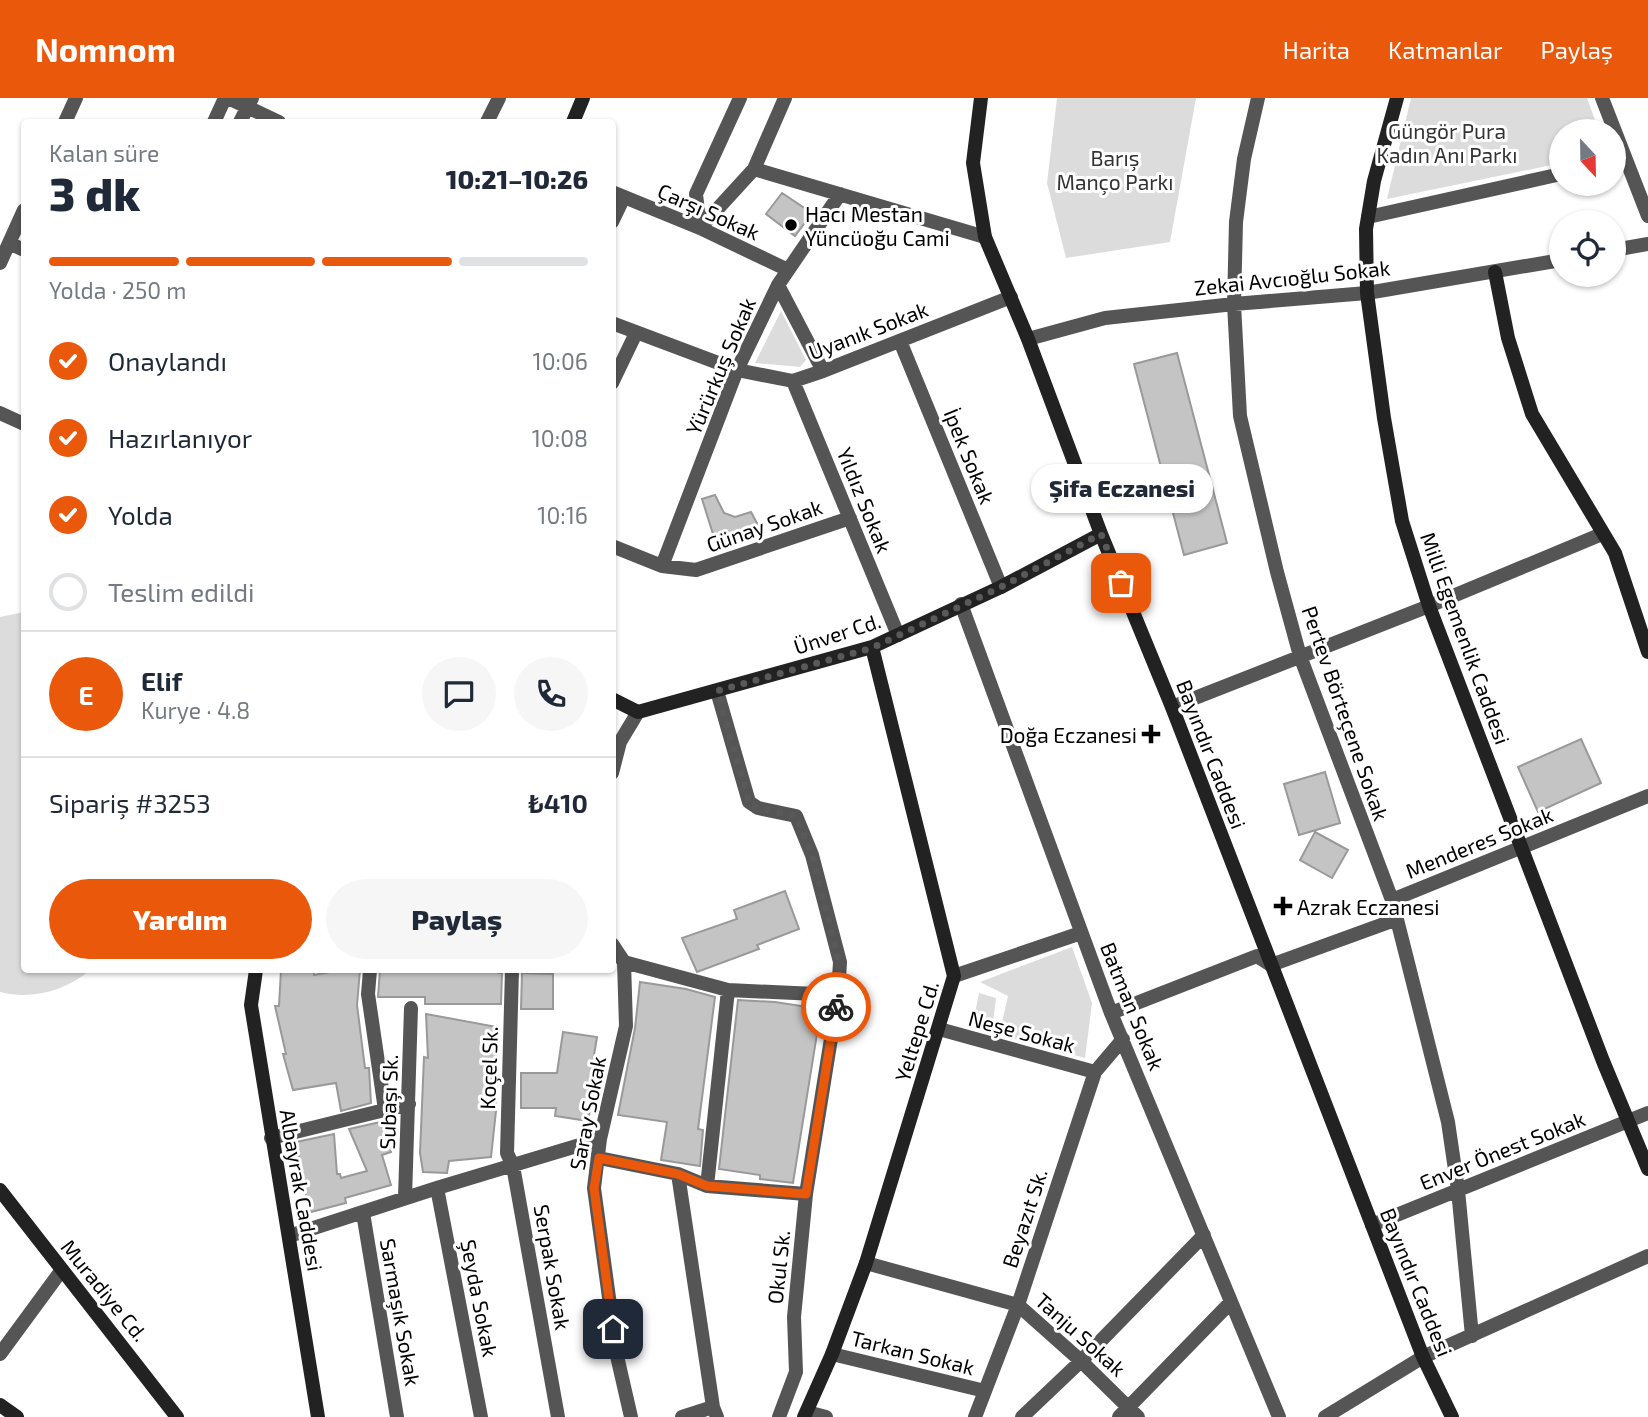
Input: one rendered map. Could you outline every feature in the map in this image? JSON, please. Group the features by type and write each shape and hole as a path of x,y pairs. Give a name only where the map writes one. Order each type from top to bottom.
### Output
{"street":[{"path":"66,119 76,98"},
{"path":"216,119 227,98 250,103 274,119"},
{"path":"489,119 499,98"},
{"path":"573,119 583,98"},
{"path":"700,228 696,194 740,98"},
{"path":"700,228 754,169 785,98"},
{"name":"Pertev Börteçene Sokak","path":"1258,98 1244,159 1236,222 1234,304 1240,415 1300,656 1392,900 1448,1122 1458,1190 1472,1336"},
{"name":"Milli Egemenlik Caddesi","path":"1397,98 1374,181 1366,229 1367,293 1384,418 1402,520 1429,606 1603,1061 1648,1169"},
{"path":"1602,98 1608,119"},
{"name":"Bayındır Caddesi","path":"977,99 973,163 985,237 1028,339 1101,534 1172,707 1423,1357 1452,1417"},
{"path":"242,119 250,103"},
{"path":"754,169 985,237"},
{"path":"1626,169 1644,192 1648,216"},
{"path":"1368,217 1549,177"},
{"name":"Yürürkuş Sokak","path":"662,566 737,370 778,285 840,194"},
{"name":"Çarşı Sokak","path":"618,195 700,228 788,270"},
{"path":"0,263 21,217"},
{"path":"9,243 21,249"},
{"path":"1626,248 1648,244"},
{"name":"Zekai Avcıoğlu Sokak","path":"1028,339 1105,317 1367,293 1549,262"},
{"path":"1495,272 1507,338 1532,414 1615,553 1648,652"},
{"path":"778,285 823,371"},
{"name":"Uyanık Sokak","path":"616,326 737,370 793,381 1011,297"},
{"path":"616,375 636,333"},
{"name":"İpek Sokak","path":"900,341 1001,587"},
{"name":"Yıldız Sokak","path":"793,381 898,635"},
{"path":"0,413 21,423"},
{"name":"Günay Sokak","path":"616,548 662,566 696,570 850,518"},
{"name":"Ünver Cd.","path":"638,712 872,648 1001,587 1101,534"},
{"path":"1172,707 1429,606 1602,534"},
{"name":"Batman Sokak","path":"961,604 1111,1013 1279,1417"},
{"name":"Yeltepe Cd.","path":"805,1415 832,1354 866,1264 954,976 872,648"},
{"name":"Okul Sk.","path":"717,691 749,802 758,808 796,816 808,846 839,962 838,995 806,1194 794,1317 796,1372 779,1417"},
{"path":"616,701 638,712 620,742 616,758"},
{"name":"Menderes Sokak","path":"1111,1013 1257,956 1271,965 1392,921 1392,900 1648,796"},
{"path":"954,976 1082,933"},
{"path":"616,950 624,962 728,990 838,995"},
{"name":"Saray Sokak","path":"624,962 625,1026 600,1139 594,1188 617,1356 631,1417"},
{"name":"Albayrak Caddesi","path":"256,973 251,1005 318,1417"},
{"path":"370,973 368,994 385,1110"},
{"name":"Koçel Sk.","path":"512,973 507,1153 513,1166"},
{"path":"707,1186 728,990"},
{"name":"Subaşı Sk.","path":"405,1198 411,1008"},
{"name":"Neşe Sokak","path":"939,1029 1095,1072"},
{"name":"Beyazıt Sk.","path":"975,1417 1017,1305 1095,1072 1123,1039"},
{"path":"271,1138 409,1104"},
{"name":"Enver Önest Sokak","path":"1372,1226 1648,1113"},
{"path":"289,1236 600,1139"},
{"path":"599,1158 678,1174 707,1186 806,1194"},
{"name":"Serpak Sokak","path":"513,1166 558,1417"},
{"path":"678,1174 715,1412 682,1417"},
{"name":"Şeyda Sokak","path":"437,1188 481,1417"},
{"name":"Muradiye Cd.","path":"2,1196 177,1417"},
{"name":"Sarmaşık Sokak","path":"363,1213 397,1417"},
{"path":"1022,1417 1081,1361 1204,1235"},
{"path":"1325,1417 1423,1357 1648,1256"},
{"name":"Tanju Sokak","path":"866,1264 1017,1305 1081,1361 1129,1414"},
{"path":"0,1354 61,1271"},
{"path":"1129,1414 1230,1302"},
{"name":"Tarkan Sokak","path":"832,1354 985,1391"},
{"path":"0,1405 17,1417"},
{"path":"805,1415 826,1417"}],"green space":[{"name":"Barış Manço Parkı","path":"1057,98 1196,98 1170,242 1066,258 1047,183"},
{"name":"Güngör Pura Kadın Anı Parkı","path":"1411,98 1587,98 1595,119 1549,119 1549,165 1387,199"},
{"path":"781,311 806,360 800,367 755,363"},
{"path":"21,613 21,973 86,973 48,992 24,995 0,992 0,617"},
{"path":"1072,947 1092,1003 1085,1058 999,1035 1008,996 980,982"},
{"path":"979,993 996,998 993,1022 974,1018"}],"building":[{"name":"Hacı Mestan Yüncüoğu Cami","path":"782,193 812,213 795,236 766,214"},
{"path":"1177,353 1227,543 1184,555 1134,364"},
{"path":"715,495 724,513 735,517 751,512 758,525 725,540 713,534 702,499"},
{"path":"1581,739 1601,783 1538,812 1518,767"},
{"path":"1325,772 1340,823 1299,835 1284,784"},
{"path":"1315,832 1348,850 1332,878 1300,860"},
{"path":"785,891 799,929 757,945 759,949 697,972 682,938 737,919 734,910"},
{"path":"281,973 360,973 357,1005 365,1068 369,1068 371,1103 341,1111 336,1083 293,1090 283,1054 286,1054 275,1006 279,1006"},
{"path":"380,973 502,973 501,1004 425,1004 425,997 378,997"},
{"path":"522,973 553,974 553,1009 521,1009"},
{"path":"640,982 686,989 715,997 698,1129 703,1130 700,1166 661,1160 667,1122 618,1115 635,1028"},
{"path":"738,1000 821,1009 793,1183 760,1179 760,1175 719,1169"},
{"path":"426,1014 497,1027 496,1111 491,1157 449,1161 447,1173 423,1172 420,1153 424,1057 428,1058"},
{"path":"563,1032 597,1037 589,1086 594,1087 588,1121 555,1116 556,1108 521,1108 521,1073 557,1073"},
{"path":"385,1121 391,1152 382,1155 391,1185 345,1198 346,1203 311,1212 301,1179 303,1178 296,1142 334,1134 337,1174 340,1174 341,1178 367,1171 349,1129"}],"way so far":[{"path":"836,1007 839,962 812,855 796,816 758,808 749,802 717,691 872,648 1001,587 1101,534 1121,583"}],"place":[{"name":"Hacı Mestan Yüncüoğu Cami","path":"791,225"},
{"name":"Şifa Eczanesi","path":"1121,583"},
{"name":"Doğa Eczanesi","path":"1151,734"},
{"name":"Azrak Eczanesi","path":"1283,906"}],"route":[{"path":"613,1329 594,1188 599,1158 678,1174 707,1186 806,1194 836,1007"}]}
